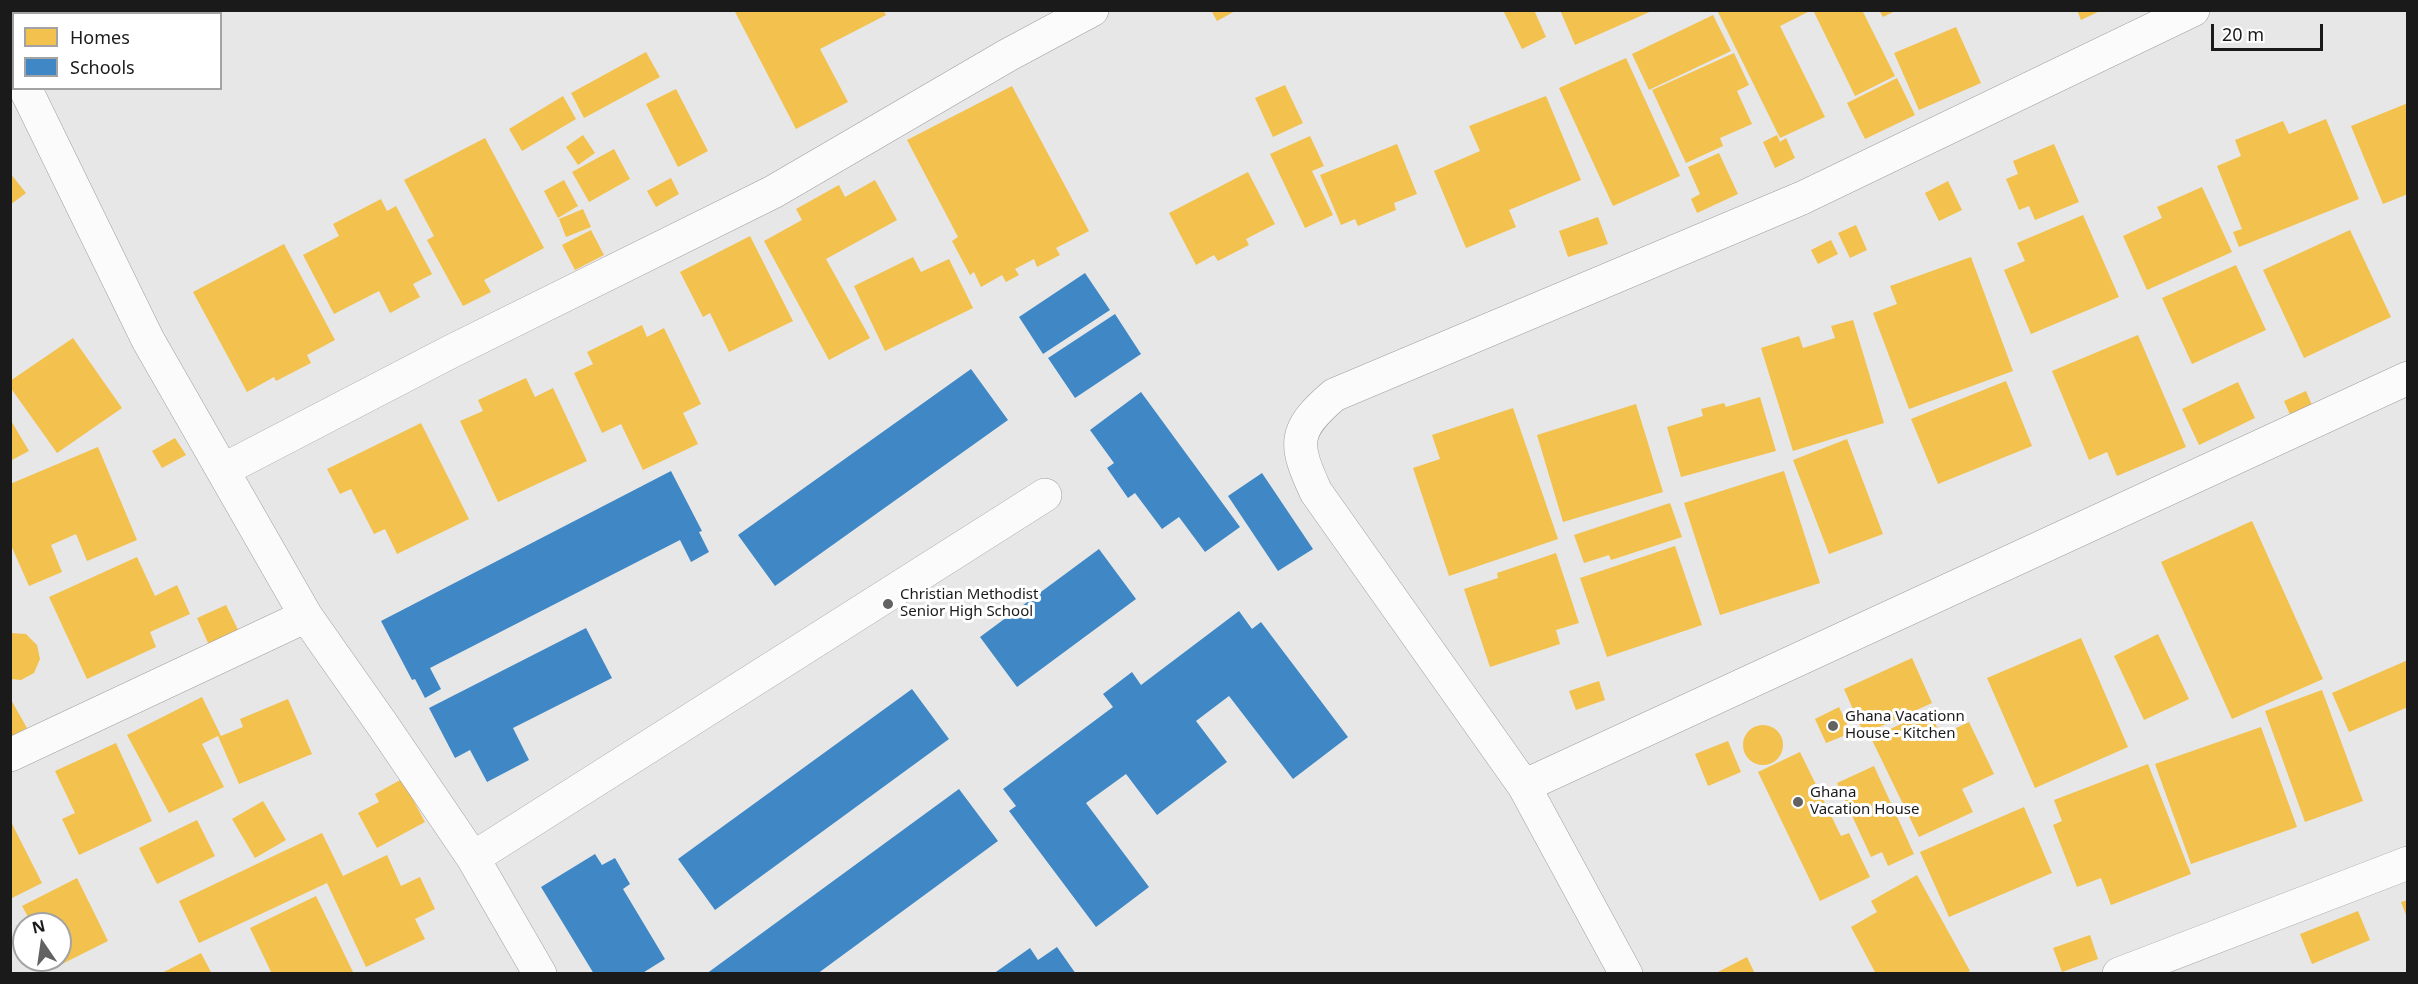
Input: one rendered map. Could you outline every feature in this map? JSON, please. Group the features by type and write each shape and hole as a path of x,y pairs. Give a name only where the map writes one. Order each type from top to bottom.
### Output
{"street":[{"path":"223,470 452,351 773,192 1008,55 1092,10"},
{"path":"1626,974 1524,786 1316,492 1299,450 1302,429 1313,413 1334,395 1802,198 2193,10"},
{"path":"26,90 148,340 306,616 473,858 540,974"},
{"path":"1524,786 2408,378"},
{"path":"473,858 1045,495"},
{"path":"10,755 306,616"},
{"path":"2119,974 2408,863"}],"building: Homes":[{"path":"56,10 125,10 126,12 54,12"},
{"path":"734,10 883,10 886,15 820,49 848,102 796,129"},
{"path":"1211,10 1237,10 1217,21"},
{"path":"1503,10 1534,10 1546,37 1522,49"},
{"path":"1560,10 1654,10 1575,45"},
{"path":"1717,10 1812,10 1780,26 1825,117 1780,138"},
{"path":"1813,10 1862,10 1895,76 1855,96"},
{"path":"1879,10 1897,10 1883,17"},
{"path":"2077,10 2102,10 2081,20"},
{"path":"1713,15 1731,51 1649,90 1632,54"},
{"path":"1956,27 1981,83 1919,110 1894,53"},
{"path":"646,52 660,77 584,118 571,93"},
{"path":"1734,53 1749,85 1737,91 1752,124 1720,138 1723,146 1686,163 1652,90"},
{"path":"1626,58 1680,176 1613,206 1559,88"},
{"path":"1897,78 1915,115 1865,139 1847,103"},
{"path":"1285,85 1303,123 1273,137 1255,98"},
{"path":"1012,86 1089,231 1056,248 1060,255 1037,267 1034,259 1015,269 1019,275 1006,282 1002,275 981,287 974,272 970,275 952,241 958,237 907,140"},
{"path":"676,89 708,151 678,167 646,104"},
{"path":"563,96 576,119 522,151 509,129"},
{"path":"1546,96 1581,180 1509,210 1516,227 1466,248 1434,171 1480,151 1469,126"},
{"path":"2408,103 2408,194 2383,204 2351,126"},
{"path":"2326,119 2359,199 2239,247 2233,232 2242,229 2217,166 2241,156 2235,140 2283,121 2289,134"},
{"path":"583,135 595,153 578,165 566,147"},
{"path":"1777,135 1780,142 1786,138 1795,158 1775,168 1763,142"},
{"path":"1310,136 1324,166 1312,171 1333,215 1305,228 1270,154"},
{"path":"485,138 544,248 484,280 491,292 463,306 427,240 434,236 404,180"},
{"path":"1397,144 1417,194 1394,203 1396,210 1358,226 1355,219 1341,225 1320,175"},
{"path":"2054,144 2079,202 2035,220 2029,206 2019,210 2006,179 2018,174 2013,161"},
{"path":"614,149 630,179 589,202 572,172"},
{"path":"1719,153 1738,194 1697,213 1691,199 1700,194 1688,167"},
{"path":"1248,172 1275,224 1246,239 1249,245 1218,261 1214,255 1196,265 1169,213"},
{"path":"10,173 26,193 10,205"},
{"path":"671,178 679,194 656,207 647,191"},
{"path":"564,180 578,206 558,218 544,191"},
{"path":"875,180 897,220 826,259 870,338 829,360 764,241 802,220 796,209 839,185 845,197"},
{"path":"1948,181 1962,210 1939,221 1925,193"},
{"path":"2202,187 2232,252 2147,290 2123,236 2162,218 2157,207"},
{"path":"381,199 387,211 396,206 432,274 413,284 420,297 390,313 379,291 334,314 303,255 339,236 333,224"},
{"path":"583,209 591,227 566,237 559,219"},
{"path":"2083,215 2119,297 2031,334 2004,270 2025,261 2017,243"},
{"path":"1598,217 1608,244 1568,257 1559,231"},
{"path":"1856,225 1867,250 1850,258 1838,233"},
{"path":"591,230 604,255 575,270 562,245"},
{"path":"2350,230 2391,317 2304,358 2263,270"},
{"path":"750,236 793,321 729,352 710,313 703,317 680,272"},
{"path":"1831,240 1838,254 1818,264 1811,250"},
{"path":"284,244 335,340 307,355 311,363 276,381 274,377 247,392 193,292"},
{"path":"913,257 921,272 949,259 973,308 885,351 854,286"},
{"path":"1971,257 2013,371 1909,409 1873,313 1897,304 1890,286"},
{"path":"2236,265 2266,330 2192,364 2162,298"},
{"path":"1853,320 1884,423 1793,451 1761,348 1799,336 1803,348 1835,338 1831,326"},
{"path":"642,325 647,337 664,328 701,404 683,413 698,444 643,470 621,424 602,433 574,373 593,364 587,352"},
{"path":"2138,335 2186,447 2117,476 2107,452 2089,460 2052,371"},
{"path":"73,338 122,408 57,453 10,387 10,381"},
{"path":"526,378 535,397 553,388 587,461 498,502 460,421 483,411 478,400"},
{"path":"2006,381 2032,446 1938,484 1911,419"},
{"path":"2238,382 2255,418 2199,445 2182,409"},
{"path":"2306,391 2315,412 2293,421 2284,401"},
{"path":"1760,397 1776,451 1681,477 1667,427 1703,416 1701,409 1724,403 1726,407"},
{"path":"1636,404 1663,492 1563,522 1537,435"},
{"path":"1513,408 1558,539 1449,576 1413,468 1440,459 1432,435"},
{"path":"10,419 29,451 10,461"},
{"path":"421,423 469,519 397,554 385,529 374,534 351,489 340,494 327,469"},
{"path":"175,438 186,455 162,468 152,451"},
{"path":"1847,439 1883,534 1829,554 1793,460"},
{"path":"98,447 137,540 87,561 76,534 51,545 62,572 29,586 10,543 10,484"},
{"path":"1784,471 1820,583 1720,615 1684,503"},
{"path":"1670,503 1682,537 1611,560 1609,555 1584,563 1574,535"},
{"path":"2252,521 2323,679 2232,719 2161,562"},
{"path":"1675,546 1702,625 1607,657 1580,578"},
{"path":"1556,553 1579,623 1556,630 1560,644 1490,667 1464,589 1498,578 1497,573"},
{"path":"137,557 155,596 177,585 190,614 150,632 156,647 87,679 49,597"},
{"path":"226,605 242,638 212,652 197,618"},
{"path":"10,633 26,634 37,645 40,659 34,673 21,680 10,679"},
{"path":"2158,634 2189,699 2144,720 2114,656"},
{"path":"2081,638 2128,747 2035,788 1987,678"},
{"path":"1912,658 1932,703 1864,734 1844,689"},
{"path":"2408,660 2408,707 2349,732 2332,693"},
{"path":"1599,681 1605,700 1576,710 1569,691"},
{"path":"2322,690 2363,801 2305,822 2265,711"},
{"path":"202,697 221,736 243,727 240,719 288,699 312,754 239,784 218,736 202,744 224,787 169,813 127,735"},
{"path":"10,698 27,728 10,737"},
{"name":"Ghana Vacationn House - Kitchen","path":"1839,707 1851,733 1826,743 1815,719"},
{"path":"1929,711 1941,735 1969,722 1994,774 1962,789 1973,812 1919,837 1871,738"},
{"path":"1763,725 1777,731 1783,745 1777,759 1763,765 1749,759 1743,745 1749,731"},
{"path":"2261,727 2297,827 2191,864 2155,764"},
{"path":"1728,741 1741,772 1708,786 1695,754"},
{"path":"116,743 152,821 79,855 62,819 75,813 55,771"},
{"name":"Ghana Vacation House","path":"1800,752 1841,836 1849,833 1870,877 1820,901 1758,772"},
{"path":"2148,764 2191,874 2111,905 2101,878 2077,887 2053,825 2062,821 2054,800"},
{"path":"1874,766 1914,854 1888,866 1882,852 1871,857 1837,783"},
{"path":"402,779 425,822 377,848 358,813 379,802 375,794"},
{"path":"263,801 286,840 255,858 232,819"},
{"path":"2024,807 2052,873 1949,917 1920,852"},
{"path":"10,820 42,883 10,899"},
{"path":"197,820 215,856 157,884 139,848"},
{"path":"322,833 343,876 387,855 401,886 420,877 435,909 415,919 425,939 366,967 327,883 199,943 179,901"},
{"path":"1917,875 1970,971 1964,974 1876,974 1851,927 1877,912 1871,901"},
{"path":"77,878 108,941 72,959 72,912 25,912 22,906"},
{"path":"316,896 353,972 272,974 250,928"},
{"path":"2408,900 2408,917 2407,917 2401,902"},
{"path":"2358,911 2370,940 2312,964 2300,934"},
{"path":"2090,935 2098,959 2062,972 2053,948"},
{"path":"201,953 212,974 160,974"},
{"path":"1747,957 1755,974 1714,974"}],"building: Schools":[{"path":"1085,273 1110,310 1043,354 1019,317"},
{"path":"1115,314 1141,354 1075,398 1048,358"},
{"path":"971,369 1008,420 775,586 738,535"},
{"path":"1141,392 1240,527 1205,552 1179,517 1162,529 1135,493 1128,498 1107,468 1114,463 1090,430"},
{"path":"671,471 702,531 699,532 709,552 691,562 680,540 430,668 441,689 425,698 415,679 412,680 381,621"},
{"path":"1262,473 1313,549 1278,571 1228,496"},
{"path":"1099,549 1136,599 1017,687 980,637"},
{"path":"1239,611 1252,629 1261,622 1348,737 1293,779 1229,696 1196,721 1227,762 1157,815 1126,774 1086,803 1149,887 1096,927 1009,811 1016,806 1003,789 1113,707 1103,694 1132,672 1141,685"},
{"path":"586,628 612,678 513,728 529,760 487,782 470,750 455,758 429,708"},
{"path":"912,689 949,739 715,910 678,859"},
{"path":"959,789 998,841 817,974 706,974"},
{"path":"595,854 602,865 615,858 630,884 623,889 665,959 641,974 594,974 541,887"},
{"path":"1057,947 1076,974 993,974 1030,948 1038,960"}],"place":[{"name":"Christian Methodist Senior High School","path":"888,604"},
{"name":"Ghana Vacationn House - Kitchen","path":"1833,726"},
{"name":"Ghana Vacation House","path":"1798,802"}]}
